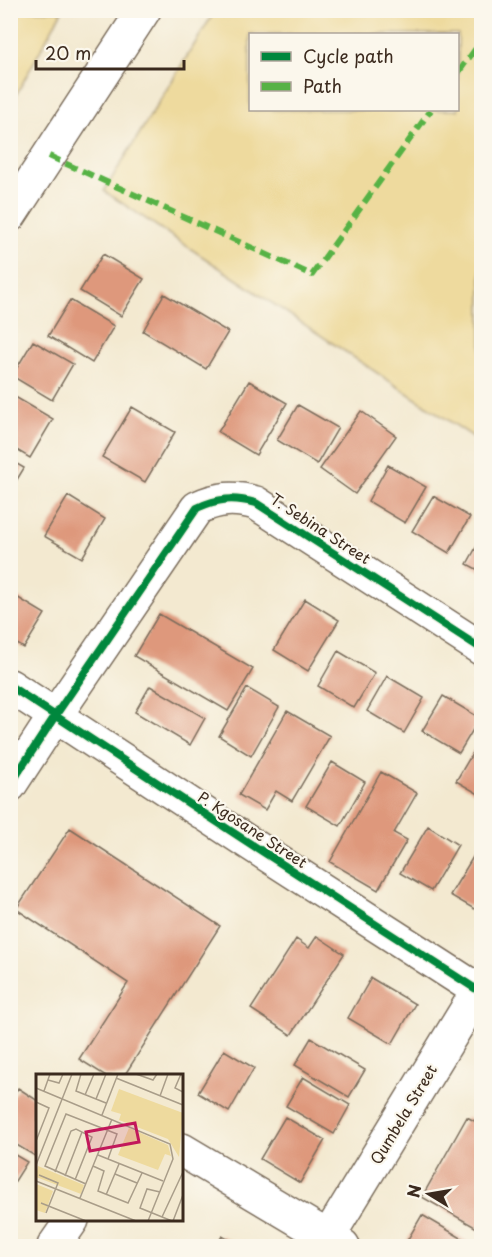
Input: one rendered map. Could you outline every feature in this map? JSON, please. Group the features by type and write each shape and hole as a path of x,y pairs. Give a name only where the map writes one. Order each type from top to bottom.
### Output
{"street":[{"path":"10,215 144,10"},
{"name":"T. Sebina Street","path":"10,785 197,508 221,499 240,499 256,503 482,649"},
{"name":"P. Kgosane Street","path":"10,686 480,992"},
{"name":"Qumbela Street","path":"335,1242 480,992"},
{"path":"183,1151 335,1242"},
{"path":"54,1246 71,1221"}],"sand":[{"path":"10,11 62,11 11,104"},
{"path":"215,11 481,11 481,442 104,191"}],"building":[{"path":"103,254 144,279 121,316 80,291"},
{"path":"164,294 228,332 206,369 143,331"},
{"path":"70,300 114,326 92,363 48,336"},
{"path":"33,341 73,364 52,400 12,376"},
{"path":"249,381 287,403 256,455 218,432"},
{"path":"10,394 53,419 30,458 10,446"},
{"path":"298,405 338,428 317,464 277,440"},
{"path":"132,407 175,432 145,482 102,457"},
{"path":"361,411 396,436 355,494 320,469"},
{"path":"10,460 24,468 10,491"},
{"path":"388,465 426,487 405,523 368,501"},
{"path":"68,496 105,519 82,558 44,536"},
{"path":"433,496 470,517 449,553 412,531"},
{"path":"482,537 482,572 467,564"},
{"path":"10,593 45,614 24,648 10,640"},
{"path":"305,599 339,620 308,671 274,650"},
{"path":"159,614 253,669 228,711 134,656"},
{"path":"338,651 375,673 354,708 318,686"},
{"path":"387,676 424,698 404,733 367,711"},
{"path":"150,686 205,718 190,745 135,712"},
{"path":"247,688 279,707 251,756 219,736"},
{"path":"443,696 480,718 459,753 422,731"},
{"path":"287,711 330,736 292,801 276,791 265,810 239,795"},
{"path":"482,737 482,796 456,781"},
{"path":"332,762 365,782 340,826 306,806"},
{"path":"381,772 417,793 394,833 407,840 378,890 330,862"},
{"path":"428,826 458,845 431,891 400,873"},
{"path":"70,828 220,926 125,1074 103,1074 79,1059 128,983 16,909"},
{"path":"482,842 482,900 476,910 450,895"},
{"path":"317,936 344,954 291,1035 251,1009 296,939 309,948"},
{"path":"371,978 415,1004 392,1044 348,1018"},
{"path":"311,1038 365,1070 349,1097 295,1065"},
{"path":"224,1050 254,1068 229,1112 198,1093"},
{"path":"303,1077 350,1105 334,1134 286,1106"},
{"path":"18,1088 36,1100 35,1156 10,1141 10,1101"},
{"path":"285,1117 325,1140 300,1183 260,1159"},
{"path":"467,1117 482,1125 482,1231 422,1197"},
{"path":"10,1152 27,1162 10,1189"},
{"path":"422,1215 475,1246 404,1246"},
{"path":"222,1236 240,1246 216,1246"}],"marked path":[{"path":"459,72 482,40"},
{"path":"49,156 312,275 430,111"}],"cycle path":[{"path":"10,785 197,508 212,502 233,499 256,503 482,649"},
{"path":"10,686 482,993"}]}
